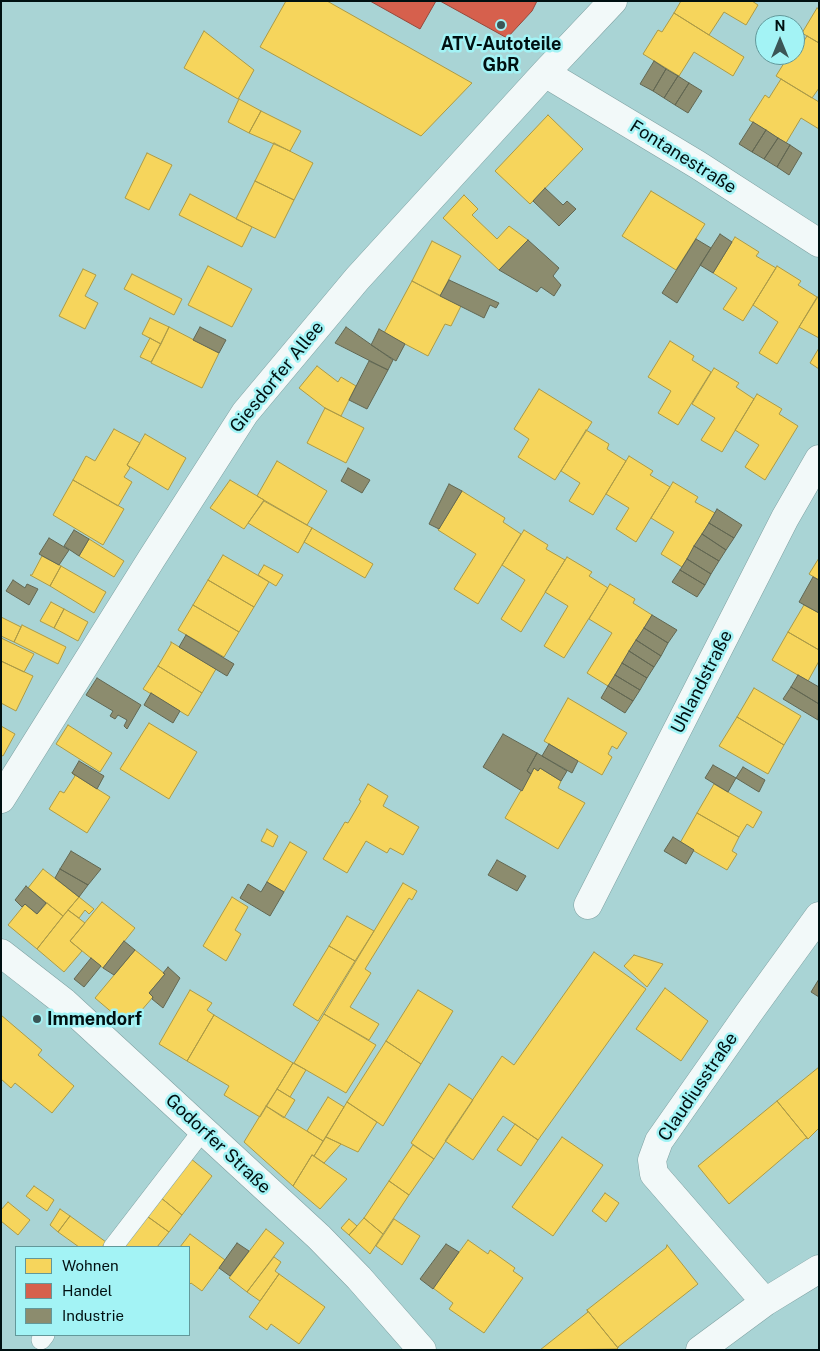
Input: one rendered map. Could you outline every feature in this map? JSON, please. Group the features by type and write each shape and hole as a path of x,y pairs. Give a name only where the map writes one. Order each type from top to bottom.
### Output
{"street":[{"name":"Giesdorfer Allee","path":"1,799 245,413 357,279 613,1"},
{"name":"Fontanestraße","path":"545,73 698,165 819,243"},
{"name":"Uhlandstraße","path":"588,905 785,518 819,459"},
{"name":"Claudiusstraße","path":"765,1302 654,1174 652,1160 659,1141 819,916"},
{"name":"Godorfer Straße","path":"1,953 64,1002 319,1237 359,1278 422,1350"},
{"path":"700,1350 765,1302 819,1269"}],"lane":[{"path":"114,1246 203,1130"}],"building: Wohnen":[{"path":"286,1 327,1 472,83 421,136 260,47"},
{"path":"681,1 752,1 758,5 746,25 724,12 709,35 674,13"},
{"path":"817,8 819,9 819,43 805,35 805,28"},
{"path":"674,13 744,57 733,76 694,52 679,76 643,54 658,30 662,32"},
{"path":"204,31 254,70 238,99 184,68"},
{"path":"807,36 819,43 819,88 812,98 776,76 783,65 805,65 805,39"},
{"path":"781,79 819,102 819,129 801,118 786,143 749,120 765,95 769,98"},
{"path":"239,99 261,111 249,133 228,122"},
{"path":"261,111 301,131 290,151 249,133"},
{"path":"548,115 583,149 530,204 495,171"},
{"path":"274,143 313,163 294,200 255,181"},
{"path":"147,153 172,165 149,210 125,198"},
{"path":"255,181 294,200 275,238 236,219"},
{"path":"651,191 705,224 676,270 622,236"},
{"path":"190,194 252,227 242,247 179,215"},
{"path":"464,195 478,209 472,215 497,239 509,226 528,240 499,270 443,218"},
{"path":"735,237 759,252 756,256 776,268 743,321 723,309 737,288 713,273"},
{"path":"432,241 461,256 440,296 412,281"},
{"path":"208,266 252,289 232,327 188,305"},
{"path":"777,266 801,281 798,285 817,297 777,364 759,353 778,322 753,305"},
{"path":"83,269 96,275 85,296 98,303 85,329 59,316"},
{"path":"132,274 182,299 174,315 124,289"},
{"path":"412,281 461,306 451,326 445,324 428,356 384,333"},
{"path":"819,295 819,338 799,327"},
{"path":"150,318 169,327 161,344 142,334"},
{"path":"169,327 219,353 202,388 151,363"},
{"path":"150,338 161,344 151,362 140,357"},
{"path":"670,341 694,356 692,360 711,372 678,425 658,413 671,391 648,377"},
{"path":"819,348 819,369 810,363"},
{"path":"317,366 338,382 341,377 356,386 341,416 325,408 299,388"},
{"path":"714,368 739,383 736,387 754,399 722,452 701,440 715,418 692,404"},
{"path":"539,389 592,422 555,480 518,457 529,439 514,429"},
{"path":"757,394 782,409 779,414 798,426 765,480 745,467 759,445 735,430"},
{"path":"325,408 364,428 346,463 307,443"},
{"path":"114,429 140,443 127,465 130,468 124,477 132,482 118,506 73,480 86,456 95,461"},
{"path":"586,430 609,444 607,449 626,461 593,515 569,501 580,483 561,471"},
{"path":"145,434 186,458 168,490 127,465"},
{"path":"629,456 653,471 650,475 670,487 636,542 616,529 629,508 606,494"},
{"path":"277,461 327,491 307,525 257,496"},
{"path":"73,480 124,509 103,545 53,515"},
{"path":"230,480 264,500 244,529 210,508"},
{"path":"673,482 698,497 695,502 715,513 682,567 661,554 674,532 651,518"},
{"path":"462,491 505,518 503,522 521,534 478,604 454,589 476,554 438,530"},
{"path":"264,501 312,528 298,553 248,523"},
{"path":"312,528 373,564 365,578 304,542"},
{"path":"524,530 548,545 546,549 565,560 521,632 501,619 525,580 502,565"},
{"path":"89,539 124,561 114,577 79,556"},
{"path":"223,555 269,582 254,607 208,580"},
{"path":"42,556 61,566 50,586 30,575 32,575"},
{"path":"567,557 592,572 589,576 608,588 564,658 544,646 568,606 545,592"},
{"path":"819,558 819,580 809,574"},
{"path":"264,565 283,575 276,586 258,575"},
{"path":"61,566 106,592 94,613 50,586"},
{"path":"208,580 254,607 239,632 193,605"},
{"path":"610,584 635,599 633,603 652,615 608,686 587,673 612,633 589,619"},
{"path":"51,602 64,609 54,628 40,621"},
{"path":"193,605 239,632 224,657 178,630"},
{"path":"804,605 819,613 819,650 788,632"},
{"path":"64,609 88,622 78,641 54,628"},
{"path":"1,617 21,627 14,642 1,636"},
{"path":"22,625 66,647 58,664 14,642"},
{"path":"788,632 819,650 819,661 808,681 772,660"},
{"path":"1,638 34,654 24,672 1,661"},
{"path":"171,642 216,669 202,693 158,666"},
{"path":"1,661 33,676 16,711 1,703"},
{"path":"158,666 202,693 188,716 143,689"},
{"path":"754,688 801,716 784,745 737,717"},
{"path":"568,698 627,733 617,749 612,746 608,754 612,757 602,775 544,741"},
{"path":"737,717 784,745 768,774 719,746"},
{"path":"149,723 197,752 169,799 120,769"},
{"path":"68,725 112,753 100,772 56,744"},
{"path":"1,726 15,734 3,756 1,755"},
{"path":"534,768 538,771 540,768 561,781 558,788 585,803 558,849 505,818"},
{"path":"72,773 110,797 87,833 49,809 60,791 64,793 75,776"},
{"path":"368,784 388,796 383,806 419,827 403,855 390,848 387,853 366,841 347,873 323,859 345,822 348,823 361,801 359,800"},
{"path":"714,784 762,812 753,828 747,824 739,837 697,813"},
{"path":"697,813 739,837 732,851 737,854 727,870 680,843"},
{"path":"267,829 278,836 273,847 261,841"},
{"path":"290,842 307,852 284,892 267,882"},
{"path":"43,869 79,897 63,916 28,888"},
{"path":"403,883 417,891 412,900 409,898 365,969 371,973 350,1007 379,1024 369,1040 324,1014"},
{"path":"79,897 94,909 89,914 85,910 79,918 68,910"},
{"path":"232,897 248,907 235,930 241,934 226,961 203,946"},
{"path":"102,902 135,928 103,968 70,941"},
{"path":"47,903 63,916 37,949 8,925 25,904 37,914"},
{"path":"68,910 85,923 70,941 82,951 64,972 37,949"},
{"path":"347,916 374,931 355,961 329,946"},
{"path":"329,946 355,961 318,1021 293,1005"},
{"path":"135,950 165,974 149,993 153,997 128,1026 95,998"},
{"path":"594,952 646,989 538,1140 503,1116 473,1160 445,1141 502,1056 514,1065"},
{"path":"634,955 663,964 647,987 624,966"},
{"path":"665,988 708,1021 681,1061 636,1029"},
{"path":"190,990 212,1003 207,1010 214,1015 187,1061 159,1044"},
{"path":"418,990 453,1011 421,1064 386,1041"},
{"path":"324,1014 376,1045 346,1093 294,1063"},
{"path":"1,1015 42,1050 38,1055 74,1086 52,1113 15,1083 11,1088 1,1079"},
{"path":"214,1015 293,1063 260,1117 224,1095 229,1086 187,1061"},
{"path":"386,1041 421,1064 383,1126 347,1102"},
{"path":"293,1063 306,1070 290,1097 277,1089"},
{"path":"819,1067 819,1128 808,1139 777,1101"},
{"path":"449,1084 473,1100 434,1159 411,1143"},
{"path":"277,1089 295,1100 284,1118 266,1106"},
{"path":"328,1097 344,1107 323,1141 307,1131"},
{"path":"777,1101 808,1139 806,1138 729,1204 698,1166"},
{"path":"347,1102 377,1122 358,1152 326,1137"},
{"path":"266,1106 323,1141 293,1186 244,1142"},
{"path":"515,1124 538,1140 521,1166 497,1150"},
{"path":"326,1137 341,1144 324,1163 314,1156"},
{"path":"562,1137 603,1165 553,1236 512,1207"},
{"path":"413,1145 434,1159 409,1195 389,1181"},
{"path":"312,1155 347,1179 320,1209 293,1186"},
{"path":"190,1158 212,1176 182,1215 160,1197"},
{"path":"389,1181 409,1195 383,1234 364,1218"},
{"path":"34,1186 54,1200 47,1211 26,1196"},
{"path":"605,1193 619,1203 606,1222 592,1211"},
{"path":"160,1197 182,1215 169,1232 144,1214"},
{"path":"8,1202 30,1220 18,1235 1,1221 1,1210"},
{"path":"60,1209 70,1216 58,1232 50,1225"},
{"path":"144,1214 169,1232 158,1246 120,1246"},
{"path":"70,1216 106,1242 103,1246 78,1246 58,1232"},
{"path":"364,1218 383,1234 370,1254 349,1235"},
{"path":"349,1219 357,1226 349,1235 341,1228"},
{"path":"394,1219 420,1236 402,1265 376,1246"},
{"path":"266,1229 284,1243 247,1292 229,1278"},
{"path":"190,1234 225,1260 202,1291 190,1284 190,1246 181,1246"},
{"path":"468,1240 488,1254 490,1250 515,1268 513,1271 523,1278 484,1333 449,1309 453,1303 433,1288"},
{"path":"667,1245 698,1284 618,1348 587,1310 666,1248"},
{"path":"274,1257 281,1262 275,1271 279,1274 260,1301 247,1292"},
{"path":"279,1274 325,1307 299,1344 271,1324 267,1330 249,1317"},
{"path":"587,1310 617,1349 540,1350 588,1312"}],"building: Handel":[{"name":"ATV-Autoteile GbR","path":"370,1 436,1 420,29"},
{"name":"ATV-Autoteile GbR","path":"440,1 537,1 532,11 507,38"}],"building: Industrie":[{"path":"654,61 666,69 653,91 640,84"},
{"path":"666,69 678,76 664,98 653,91"},
{"path":"678,76 689,83 675,105 664,98"},
{"path":"689,83 702,91 688,113 675,105"},
{"path":"753,122 766,130 752,152 739,144"},
{"path":"766,130 778,138 764,159 752,152"},
{"path":"778,138 790,145 777,167 764,159"},
{"path":"790,145 802,153 789,175 777,167"},
{"path":"545,188 563,205 567,201 576,209 559,226 533,201"},
{"path":"720,234 732,242 713,273 700,265"},
{"path":"696,239 711,248 677,303 662,293"},
{"path":"528,240 559,268 553,276 561,285 554,296 541,287 537,292 499,270"},
{"path":"449,280 499,303 496,308 490,305 484,318 440,296"},
{"path":"200,327 226,340 219,353 193,340"},
{"path":"346,327 393,360 388,370 335,343"},
{"path":"379,329 405,344 396,361 371,345"},
{"path":"369,361 388,370 367,409 349,400"},
{"path":"348,468 370,480 362,493 341,481"},
{"path":"449,484 462,491 439,529 429,524"},
{"path":"717,509 742,525 734,538 709,523"},
{"path":"709,523 734,538 726,550 702,534"},
{"path":"74,530 89,539 79,556 64,546"},
{"path":"702,534 726,550 719,561 694,546"},
{"path":"49,538 69,550 59,565 39,554"},
{"path":"694,546 719,561 711,574 687,559"},
{"path":"687,559 711,574 705,585 680,570"},
{"path":"680,570 705,585 697,597 672,582"},
{"path":"813,577 819,580 819,613 799,602"},
{"path":"13,580 25,588 27,584 38,589 29,605 6,591"},
{"path":"652,615 677,630 668,643 644,628"},
{"path":"644,628 668,643 661,656 636,640"},
{"path":"186,635 234,664 227,676 179,647"},
{"path":"636,640 661,656 654,667 629,651"},
{"path":"629,651 654,667 647,678 622,663"},
{"path":"622,663 647,678 640,690 615,675"},
{"path":"615,675 640,690 633,701 608,686"},
{"path":"798,675 819,687 819,704 791,687"},
{"path":"97,678 141,705 127,729 124,726 127,720 118,715 115,719 110,716 113,711 86,695"},
{"path":"608,686 633,701 625,713 601,698"},
{"path":"791,687 819,704 818,720 783,699"},
{"path":"151,693 180,711 173,723 144,705"},
{"path":"503,734 537,753 527,771 531,774 522,791 483,767"},
{"path":"549,744 578,761 572,773 542,756"},
{"path":"537,753 567,771 561,781 540,768 538,771 534,768 531,774 527,771"},
{"path":"79,761 104,776 97,789 72,773"},
{"path":"713,765 736,778 728,792 705,778"},
{"path":"743,767 765,780 759,792 736,778"},
{"path":"673,837 694,850 686,864 664,851"},
{"path":"71,851 101,869 88,885 60,869"},
{"path":"497,860 526,876 517,891 488,875"},
{"path":"60,869 88,885 79,897 55,878"},
{"path":"267,882 284,892 270,916 240,898 248,884 261,892"},
{"path":"26,886 46,903 37,914 25,904 22,907 15,900"},
{"path":"124,941 135,950 114,975 103,968"},
{"path":"91,958 101,966 84,987 74,979"},
{"path":"168,967 180,978 163,1008 152,999 153,997 149,993 165,974 163,973"},
{"path":"819,979 819,997 811,992"},
{"path":"237,1243 249,1251 230,1276 219,1268"},
{"path":"446,1244 459,1252 433,1289 420,1279"}],"place":[{"name":"ATV-Autoteile GbR","path":"501,25"},
{"name":"Immendorf","path":"37,1019"}]}
